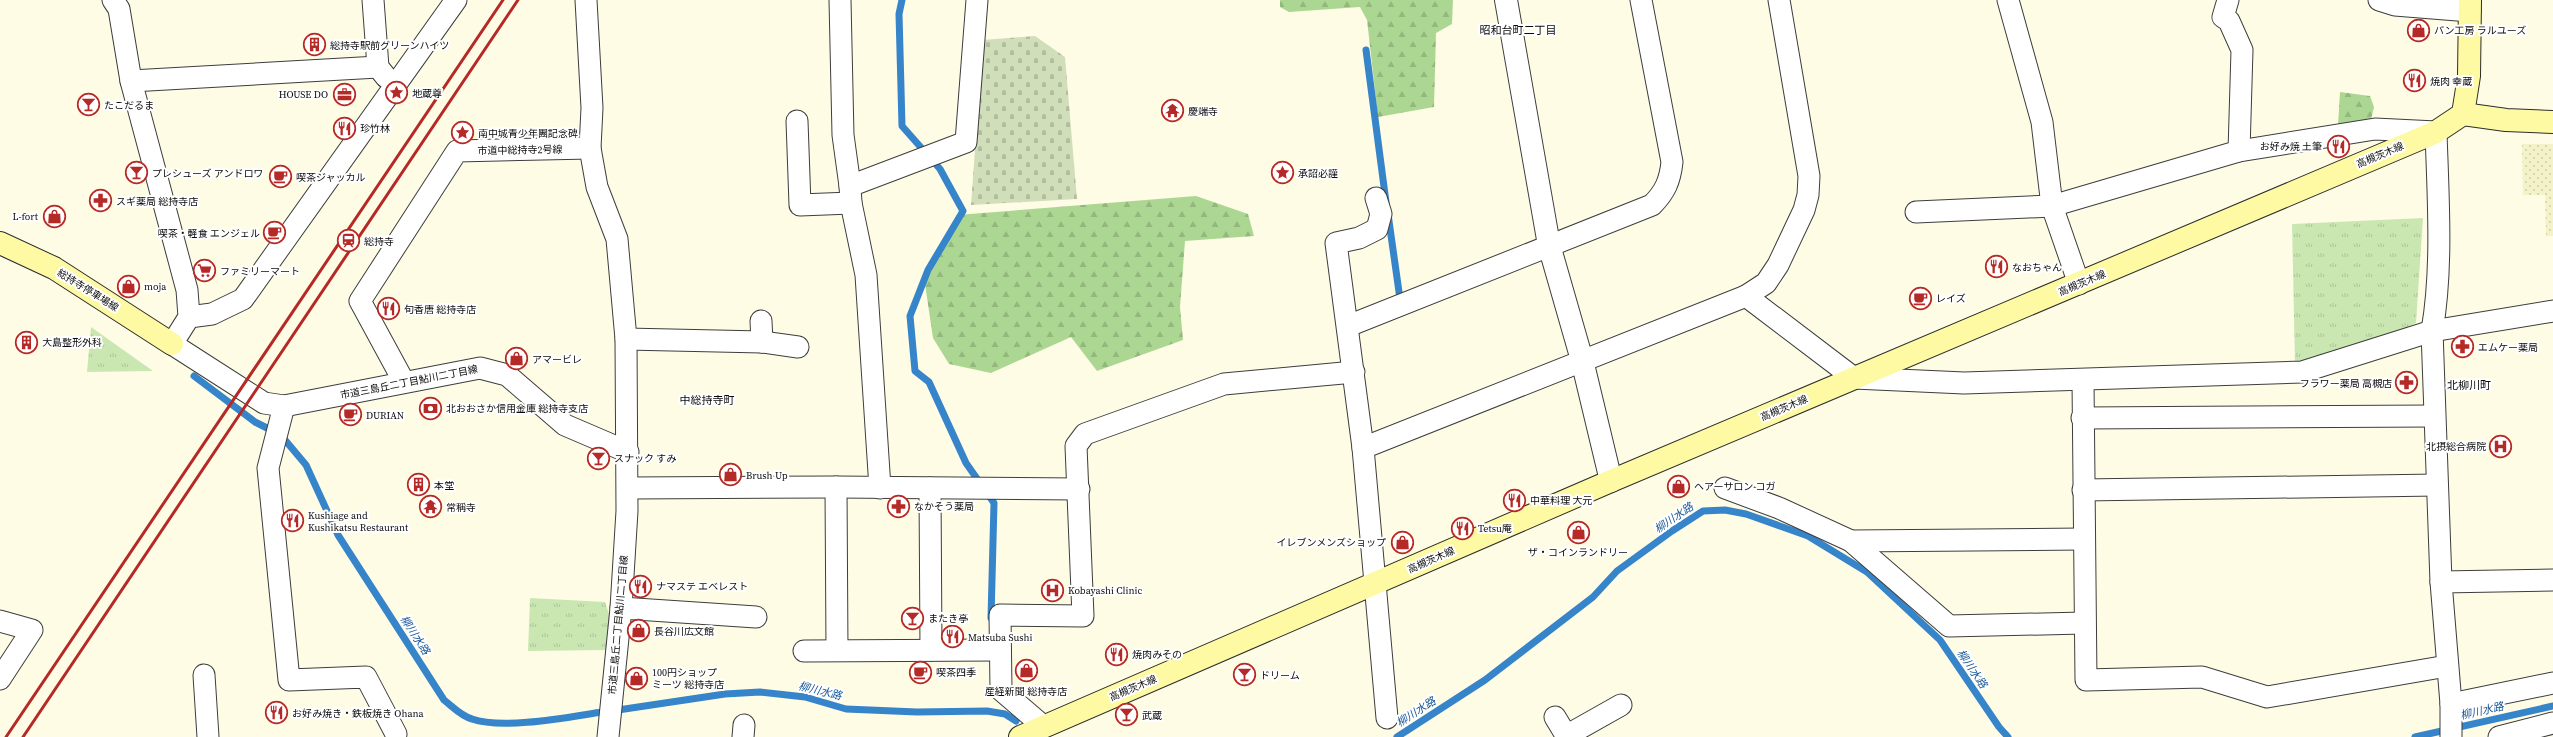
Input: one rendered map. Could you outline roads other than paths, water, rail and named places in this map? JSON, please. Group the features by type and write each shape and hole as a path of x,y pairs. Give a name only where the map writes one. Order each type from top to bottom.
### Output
{"main road":[{"path":"2470,5 2469,76 2463,114 2506,120 2553,122"},
{"name":"高槻茨木線","path":"1020,737 1611,481 2436,132 2463,114"},
{"name":"総持寺停車場線","path":"0,243 54,268 172,344"}],"street":[{"path":"113,0 119,8 131,81 188,290 190,317 172,344"},
{"path":"373,0 378,67 394,87"},
{"path":"190,317 212,314 243,299 456,0"},
{"name":"市道三島丘二丁目鮎川二丁目線","path":"586,0 592,108 590,148 597,187 618,239 626,339 628,488 621,608 608,737"},
{"path":"840,0 843,135 851,195 866,275 880,488"},
{"path":"797,121 800,205 851,195 966,142 976,0"},
{"path":"1506,0 1549,245 1582,360 1611,481"},
{"path":"1348,326 1652,205 1663,194 1670,181 1672,162 1642,0"},
{"path":"1363,448 1746,296 1766,283 1778,265 1808,195 1809,176 1779,0"},
{"path":"2008,0 2042,122 2052,206 2079,284"},
{"path":"2228,0 2223,17 2229,21 2242,50 2239,151"},
{"path":"2379,0 2395,5 2470,5"},
{"path":"131,81 378,67"},
{"path":"1916,212 2052,206 2239,151 2375,129 2436,132 2438,216 2436,309 2432,331 2434,416 2441,582 2451,709 2451,737"},
{"name":"市道中総持寺2号線","path":"404,382 360,301 457,151 590,148"},
{"path":"1376,198 1380,214 1378,229 1359,238 1336,243 1363,448 1387,718"},
{"path":"1746,296 1854,378 1964,383 2083,381 2302,372 2432,331 2553,311"},
{"path":"761,321 762,342"},
{"path":"626,339 762,342 798,347"},
{"name":"市道三島丘二丁目鮎川二丁目線","path":"172,344 264,404 284,406 480,368 507,375 565,425 628,452"},
{"path":"1043,726 1001,690 1000,615 1083,616 1079,489 1076,446 1085,434 1224,384 1354,372"},
{"path":"2083,381 2083,539 2086,680 2202,677 2267,697 2447,666"},
{"path":"284,406 268,468 289,680 366,677 396,734"},
{"path":"2082,418 2434,416"},
{"path":"2083,490 2437,485"},
{"path":"836,486 837,650"},
{"path":"628,488 836,486 880,488 1079,489"},
{"path":"930,488 931,650"},
{"path":"1725,488 1779,508 1851,541 1949,626 2084,623"},
{"path":"1851,541 2083,539"},
{"path":"2441,582 2553,580"},
{"path":"621,608 756,617"},
{"path":"0,621 32,630 0,679"},
{"path":"804,651 1000,650"},
{"path":"204,675 208,737"},
{"path":"2451,709 2553,683"},
{"path":"1555,717 1566,736 1621,705"},
{"path":"2499,737 2553,723"}],"waterway":[{"path":"902,0 899,14 902,126 940,169 963,211 928,270 910,316 915,371 929,382 966,463 994,503 991,618"},
{"path":"1366,50 1386,202"},
{"path":"1388,214 1400,299"},
{"name":"柳川水路","path":"194,376 255,422 269,429"},
{"name":"柳川水路","path":"285,440 306,465 338,535 444,700 464,716 485,722 536,722 602,712"},
{"name":"柳川水路","path":"1397,737 1485,680 1593,597 1617,571 1672,531 1703,511 1725,510 1746,514 1808,536 1867,572 1940,640 1999,727 2008,737"},
{"name":"柳川水路","path":"618,710 725,694 760,692 805,697 846,709 917,712 987,711 1005,714 1016,721"},
{"name":"柳川水路","path":"2415,737 2553,706"}],"railway":[{"path":"6,737 503,0"},
{"path":"23,737 518,0"}],"place":[{"name":"パン工房 ラルユーズ","path":"2419,30"},
{"name":"総持寺駅前グリーンハイツ","path":"314,45"},
{"name":"焼肉 幸蔵","path":"2415,81"},
{"name":"地蔵尊","path":"396,93"},
{"name":"HOUSE DO","path":"344,94"},
{"name":"たこだるま","path":"89,105"},
{"name":"慶端寺","path":"1173,111"},
{"name":"珍竹林","path":"345,128"},
{"name":"南中城青少年團記念碑","path":"462,133"},
{"name":"お好み焼 土筆","path":"2338,146"},
{"name":"プレシューズ アンドロワ","path":"137,173"},
{"name":"承詔必謹","path":"1283,173"},
{"name":"喫茶ジャッカル","path":"280,177"},
{"name":"スギ薬局 総持寺店","path":"101,201"},
{"name":"L-fort","path":"54,216"},
{"name":"喫茶・軽食 エンジェル","path":"275,233"},
{"name":"総持寺","path":"348,241"},
{"name":"なおちゃん","path":"1997,267"},
{"name":"ファミリーマート","path":"205,271"},
{"name":"moja","path":"129,286"},
{"name":"レイズ","path":"1921,298"},
{"name":"旬香唐 総持寺店","path":"389,309"},
{"name":"大島整形外科","path":"27,342"},
{"name":"エムケー薬局","path":"2463,347"},
{"name":"アマービレ","path":"517,359"},
{"name":"フラワー薬局 高槻店","path":"2407,383"},
{"name":"北おおさか信用金庫 総持寺支店","path":"431,408"},
{"name":"DURIAN","path":"350,415"},
{"name":"北摂総合病院","path":"2501,446"},
{"name":"スナック すみ","path":"599,458"},
{"name":"Brush Up","path":"730,475"},
{"name":"本堂","path":"418,485"},
{"name":"ヘアーサロン コガ","path":"1678,486"},
{"name":"中華料理 大元","path":"1514,500"},
{"name":"なかそう薬局","path":"898,506"},
{"name":"常稱寺","path":"430,507"},
{"name":"Kushiage and Kushikatsu Restaurant","path":"292,521"},
{"name":"Tetsu庵","path":"1462,528"},
{"name":"ザ・コインランドリー","path":"1578,532"},
{"name":"イレブンメンズショップ","path":"1402,542"},
{"name":"ナマステ エベレスト","path":"641,586"},
{"name":"Kobayashi Clinic","path":"1052,590"},
{"name":"またき亭","path":"912,618"},
{"name":"長谷川広文館","path":"639,631"},
{"name":"Matsuba Sushi","path":"953,637"},
{"name":"焼肉みその","path":"1116,654"},
{"name":"産経新聞 総持寺店","path":"1026,671"},
{"name":"喫茶四季","path":"920,672"},
{"name":"ドリーム","path":"1245,675"},
{"name":"100円ショップ ミーツ 総持寺店","path":"637,678"},
{"name":"お好み焼き・鉄板焼き Ohana","path":"276,713"},
{"name":"武蔵","path":"1126,715"}],"district":[{"name":"昭和台町二丁目","path":"1518,30"},
{"name":"北柳川町","path":"2469,385"},
{"name":"中総持寺町","path":"707,400"}]}
